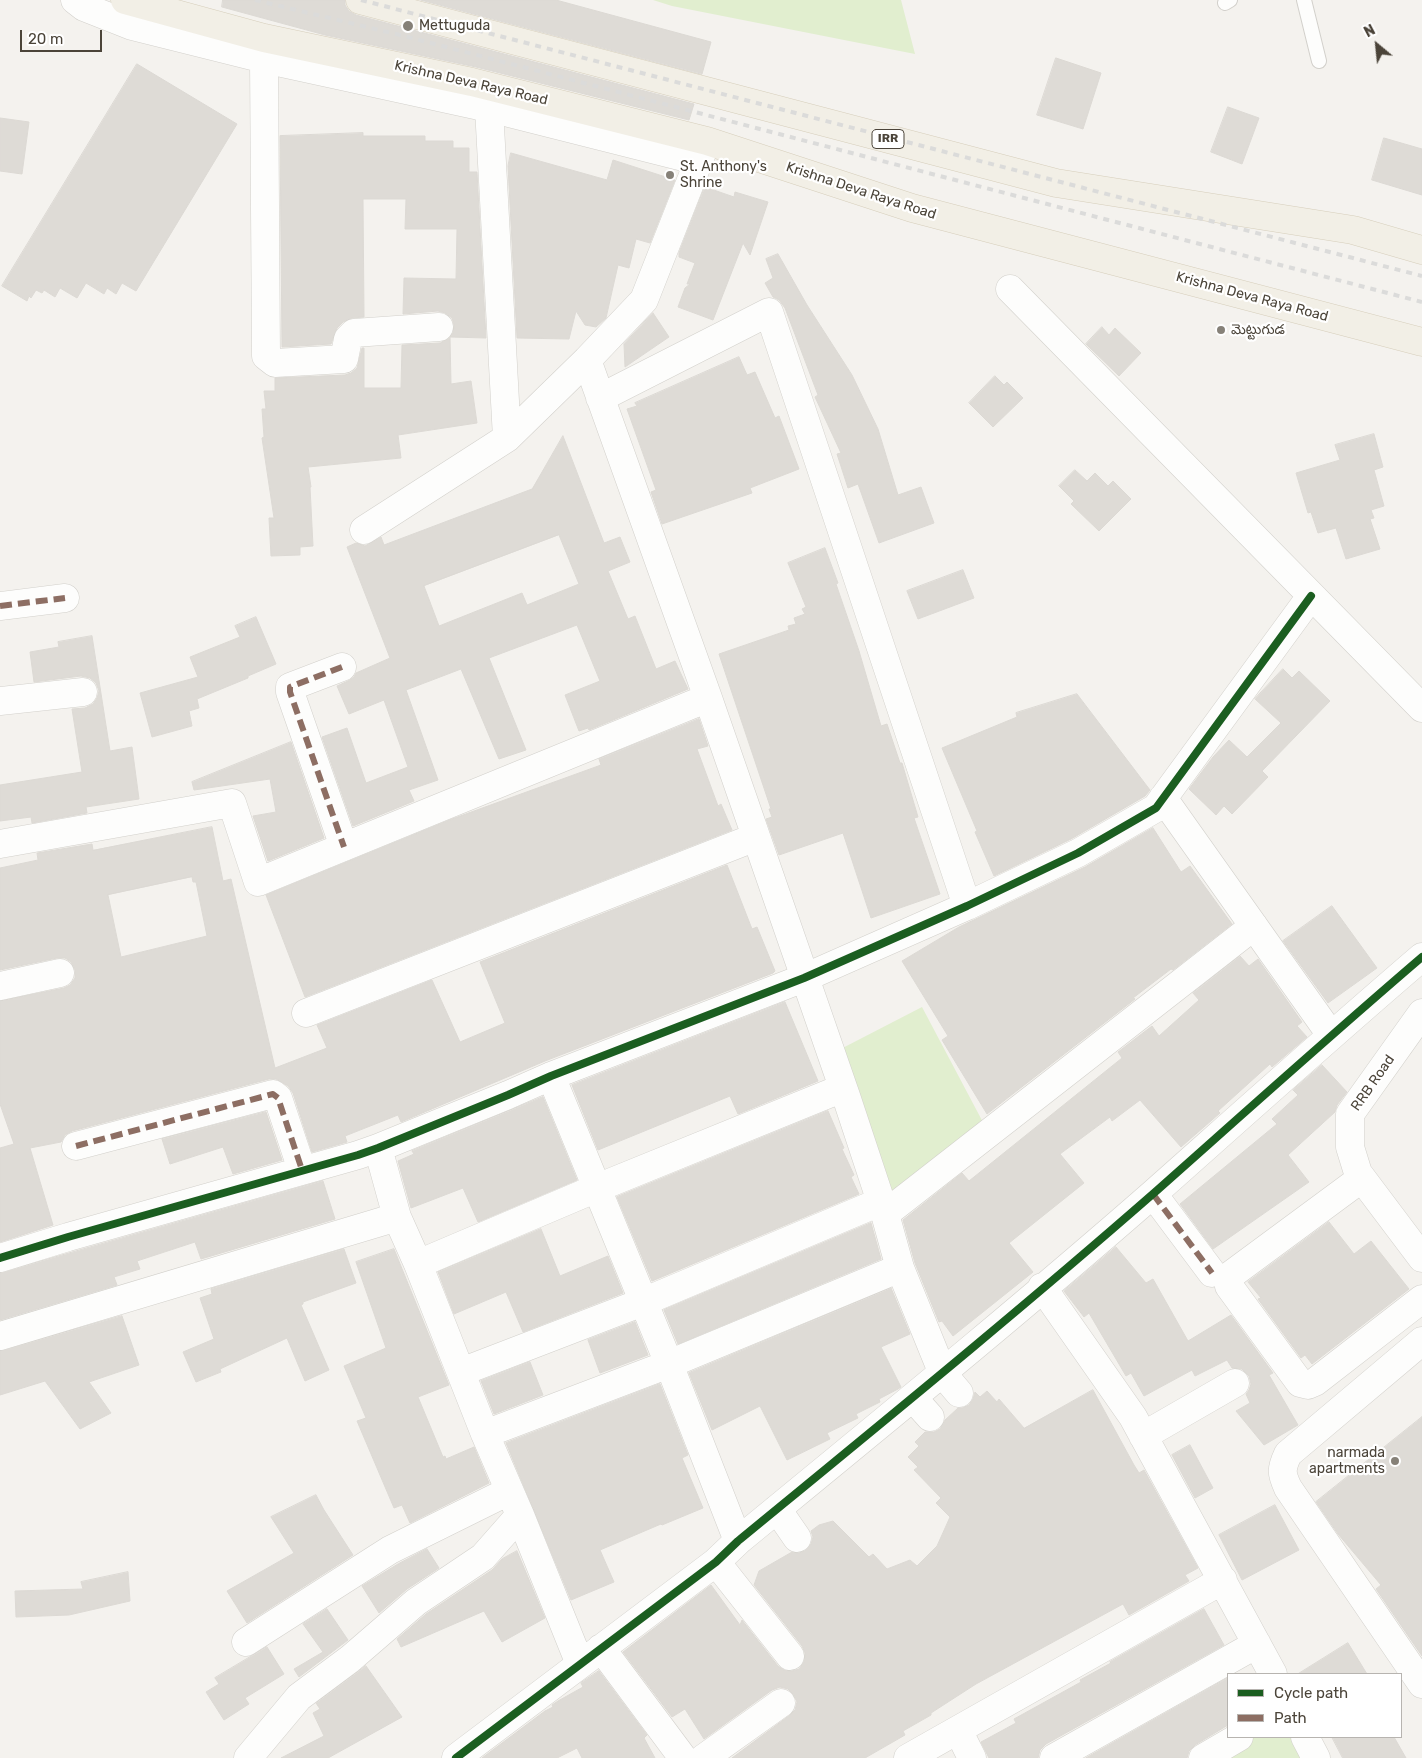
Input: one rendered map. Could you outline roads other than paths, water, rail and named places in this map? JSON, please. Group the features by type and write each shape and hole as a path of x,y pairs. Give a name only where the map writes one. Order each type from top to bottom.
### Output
{"main road":[{"name":"Krishna Deva Raya Road","path":"125,0 264,38 472,82 703,151 1422,342"},
{"name":"IRR","path":"360,0 1056,183 1353,230 1422,250"}],"street":[{"path":"75,0 84,7 132,26 264,59 489,108 703,151 644,300 587,360 507,438 364,530"},
{"path":"264,59 266,356 275,363 344,359 348,339 354,333 439,327"},
{"path":"489,108 507,438"},
{"path":"1010,289 1422,708"},
{"path":"600,398 768,312 967,906"},
{"path":"587,360 708,698 843,1088 900,1268 951,1383"},
{"path":"0,1258 378,1148 551,1076 804,978 967,906 1078,853 1156,808 1311,596"},
{"path":"0,606 65,598"},
{"path":"342,667 295,684 290,687 290,692 344,847"},
{"path":"0,700 83,692"},
{"path":"0,844 232,803 258,882 708,698"},
{"path":"1162,798 1331,1035"},
{"path":"306,1013 756,837"},
{"path":"461,1372 882,1208 1254,926"},
{"path":"456,1758 716,1562 777,1509 921,1407 951,1383 1042,1287 1153,1194 1331,1035 1422,957"},
{"path":"0,986 60,973"},
{"name":"RRB Road","path":"1422,1013 1350,1114 1350,1147 1358,1173 1422,1258"},
{"path":"551,1076 669,1364 738,1542"},
{"path":"418,1264 597,1188 843,1088"},
{"path":"76,1146 273,1094 278,1098 302,1170"},
{"path":"378,1148 397,1217 418,1264 485,1434 580,1664"},
{"path":"1362,1178 1232,1274 1228,1280 1229,1286 1300,1383 1308,1385 1315,1382 1422,1300"},
{"path":"1153,1194 1212,1273"},
{"path":"0,1336 397,1217"},
{"path":"485,1434 669,1364 900,1268"},
{"path":"1042,1287 1133,1417 1272,1673"},
{"path":"1422,1341 1288,1454 1281,1475 1422,1684"},
{"path":"1143,1436 1235,1383"},
{"path":"246,1642 390,1550 515,1503"},
{"path":"248,1758 299,1697 350,1659 416,1602 483,1557 515,1503"},
{"path":"777,1509 797,1538"},
{"path":"716,1562 790,1656"},
{"path":"908,1758 1223,1580"},
{"path":"1054,1758 1257,1644"},
{"path":"601,1648 684,1758"},
{"path":"704,1758 781,1703"},
{"path":"958,1730 972,1758"},
{"path":"1204,1758 1238,1738"},
{"path":"1306,1738 1316,1758"}],"lane":[{"path":"1304,0 1319,61"}],"railway":[{"path":"255,0 404,36 1422,302"},
{"path":"361,0 1422,276"}],"place":[{"name":"Mettuguda","path":"408,26"},
{"name":"St. Anthony's Shrine","path":"670,175"},
{"name":"మెట్టుగుడ","path":"1221,330"},
{"name":"narmada apartments","path":"1395,1461"}]}
